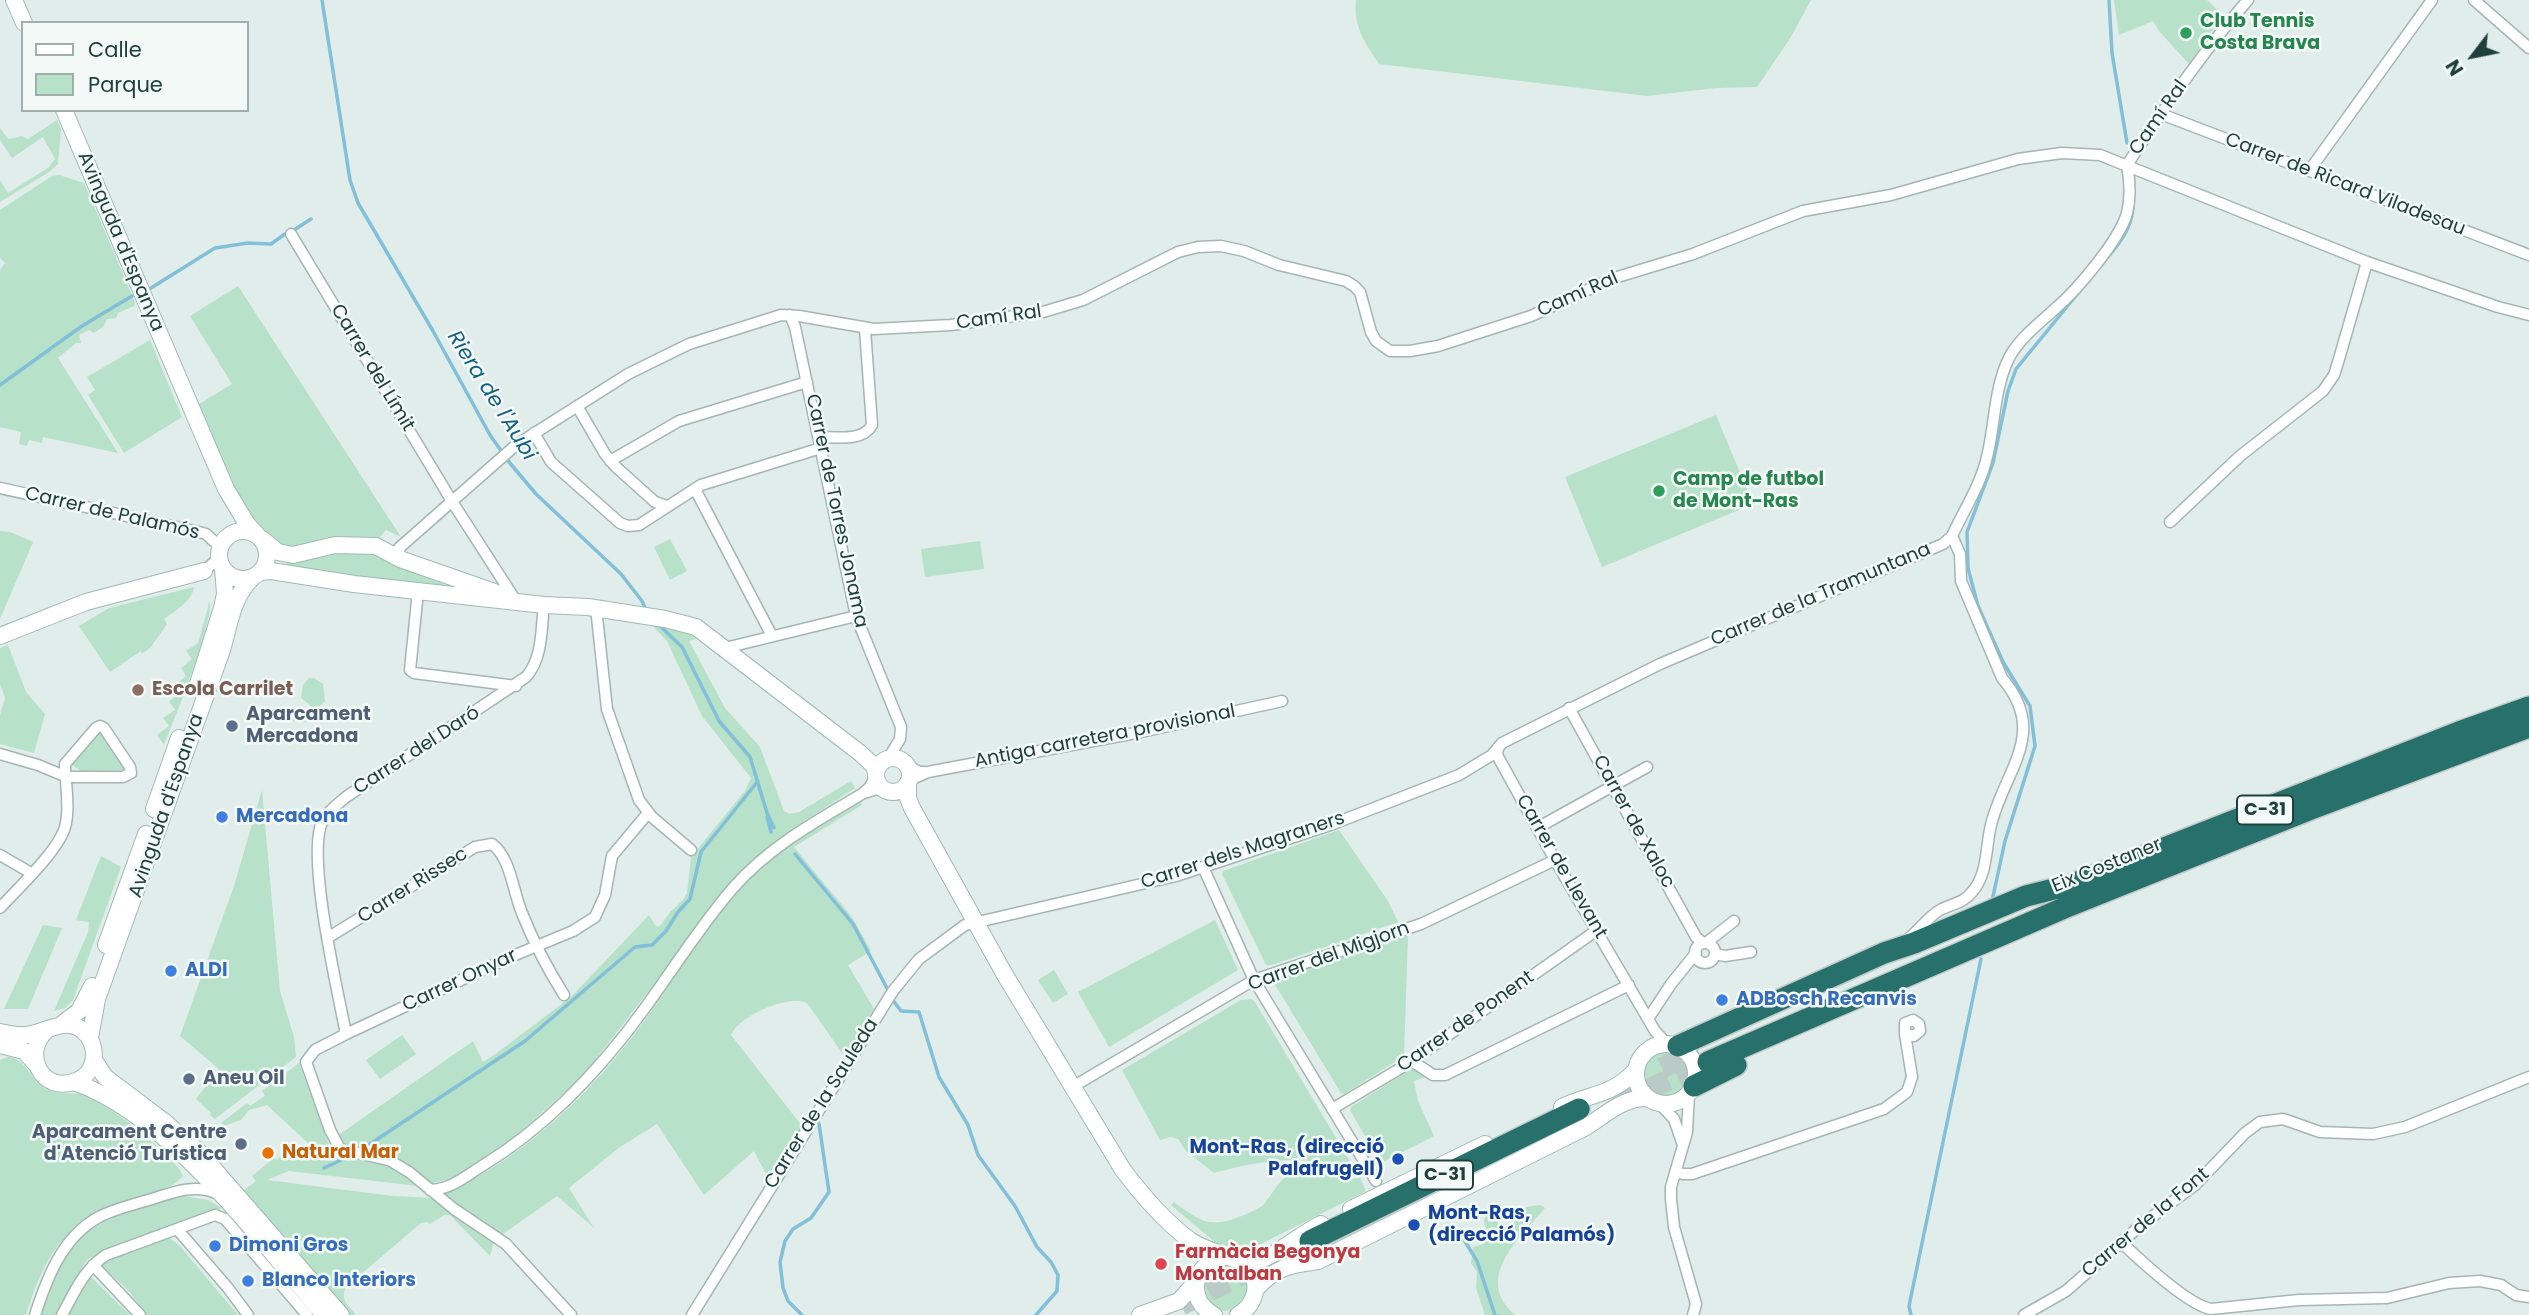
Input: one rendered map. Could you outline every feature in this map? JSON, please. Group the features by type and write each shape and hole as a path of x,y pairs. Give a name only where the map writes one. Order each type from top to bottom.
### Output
{"highway":[{"path":"2459,732 2529,698"},
{"name":"C-31","path":"2070,885 2529,707"},
{"name":"Eix Costaner","path":"1676,1046 2064,908 2529,727"},
{"path":"2364,789 2431,770 2529,734"},
{"path":"1676,1046 1884,953 2026,896 2070,885"},
{"name":"Eix Costaner","path":"1676,1046 2070,885"},
{"path":"1692,1089 1862,1003 2046,923 2064,908"},
{"name":"C-31","path":"1313,1245 1582,1115"}],"main road":[{"path":"14,0 23,21"},
{"path":"21,0 30,21"},
{"name":"Avinguda d'Espanya","path":"65,112 226,489 247,524 260,538"},
{"name":"Avinguda d'Espanya","path":"55,1027 79,1011 87,999 197,688 225,594 221,554 229,511 226,489"},
{"path":"516,601 388,552 335,545 293,555 278,552 260,538 240,531 229,535 221,554 234,578 245,579 261,573 418,592 544,605 596,608 696,627 860,752 894,770 902,790 890,792"},
{"path":"260,538 268,556 261,573"},
{"path":"0,636 86,602 204,571"},
{"name":"Avinguda d'Espanya","path":"89,1038 97,999 222,650 236,600 240,591 261,573"},
{"path":"894,770 880,785 912,808 976,923 1123,1170 1143,1196 1191,1241 1246,1265 1253,1276 1256,1289"},
{"name":"Carrer de Torres Jonama","path":"894,770 912,808"},
{"path":"36,1064 37,1043 55,1027"},
{"path":"0,1032 26,1035 55,1027 80,1029 89,1038 94,1051 93,1060 87,1074 74,1082"},
{"path":"0,1045 24,1051 45,1076 54,1082 74,1082 102,1093 181,1154 221,1195 324,1315"},
{"path":"1242,1313 1268,1275 1283,1267 1318,1261 1586,1127 1612,1109 1639,1097 1675,1103 1692,1089 1696,1072 1693,1059 1676,1046 1641,1057 1636,1070 1624,1083 1608,1092 1579,1098 1300,1235 1271,1257 1246,1265"},
{"path":"93,1060 106,1077 200,1152 341,1315"},
{"path":"1636,1070 1640,1088 1653,1100"},
{"path":"1191,1241 1197,1257 1198,1299 1211,1314"},
{"path":"1140,1315 1180,1301 1209,1262 1224,1257"},
{"path":"1190,1315 1196,1312 1211,1314"}],"street":[{"name":"Camí Ral","path":"790,316 869,329 951,326 1064,308 1108,289 1178,252 1198,247 1221,246 1244,251 1279,265 1346,281 1360,292 1376,341 1390,351 1410,351 1447,343 1531,316 1611,279 1693,254 1803,211 1891,195 2018,159 2062,153 2100,155 2127,165 2231,18 2248,0"},
{"path":"2309,171 2432,0"},
{"path":"2474,0 2529,48"},
{"name":"Carrer de Ricard Viladesau","path":"2161,114 2529,256"},
{"path":"2127,165 2367,262 2529,315"},
{"name":"Carrer de la Tramuntana","path":"1497,748 1569,708 1660,664 1943,544 1952,536 1987,460 2002,380 2010,357 2086,275 2120,229 2129,202 2130,179 2127,165"},
{"name":"Carrer del Límit","path":"291,234 453,503 516,601"},
{"path":"2170,522 2240,456 2323,391 2339,359 2367,262"},
{"path":"388,552 398,551 504,456 534,433 628,374 689,344 781,315 790,316"},
{"name":"Carrer de Torres Jonama","path":"790,316 795,327 856,616 901,727 894,770"},
{"path":"534,433 551,461 620,523 628,526 639,525 695,489 820,443 857,436 869,430 872,425 869,329"},
{"path":"610,461 679,421 807,382"},
{"path":"577,406 610,461 655,502 667,506"},
{"name":"Carrer de Palamós","path":"0,488 206,534 221,554"},
{"path":"695,489 772,636"},
{"path":"1884,953 1911,938 1939,911 1962,901 1977,885 1982,877 1992,821 2019,758 2024,733 2023,712 2002,678 1961,581 1960,554 1952,536"},
{"path":"388,552 395,544 409,539"},
{"path":"204,571 221,554"},
{"path":"418,592 410,670 414,673 516,686"},
{"name":"Carrer del Daró","path":"345,1034 317,865 319,834 324,819 346,797 516,686 535,667 544,605"},
{"path":"596,608 607,709 639,800 648,813 691,849"},
{"path":"725,648 856,616"},
{"name":"Antiga carretera provisional","path":"894,770 928,772 1141,732 1282,701"},
{"name":"Carrer de Xaloc","path":"1569,708 1705,945"},
{"path":"0,754 38,765 66,777 123,776 131,773 130,767 100,726 66,760 65,767 66,777 68,803 64,832 56,846 0,908"},
{"name":"Carrer de Llevant","path":"1497,748 1497,755 1537,828 1648,1018 1676,1046"},
{"name":"Carrer dels Magraners","path":"976,923 1177,876 1333,824 1459,775 1492,755 1497,748"},
{"path":"1537,828 1647,766"},
{"path":"430,1190 442,1189 462,1179 495,1158 553,1113 612,1053 707,921 748,872 789,837 862,794 894,770"},
{"path":"862,794 877,789 890,792"},
{"name":"Carrer Onyar","path":"430,1190 389,1160 340,1149 330,1130 306,1062 315,1051 345,1034 573,931 595,917 605,895 612,856 648,813"},
{"name":"Carrer Rissec","path":"329,937 475,848 492,844 499,849 520,910 536,946"},
{"path":"0,855 31,873"},
{"name":"Carrer del Migjorn","path":"1074,1086 1254,980 1421,924 1555,860"},
{"path":"1203,867 1254,980 1376,1181"},
{"path":"1648,1018 1683,967 1734,921"},
{"name":"Carrer de la Sauleda","path":"692,1313 890,995 919,959 935,945 965,925 976,923"},
{"name":"Carrer de Ponent","path":"1332,1108 1412,1060 1597,930"},
{"path":"1705,945 1725,956 1751,952"},
{"path":"1683,967 1713,960 1705,945"},
{"path":"536,946 564,995"},
{"path":"1412,1060 1433,1075 1445,1075 1629,985"},
{"path":"1676,1172 1692,1174 1884,1109 1907,1092 1912,1077 1905,1034"},
{"name":"Carrer de la Font","path":"2024,1315 2066,1292 2123,1244 2141,1225 2195,1185 2245,1133 2260,1122 2283,1119 2320,1132 2385,1133 2529,1077"},
{"path":"1692,1089 1687,1132 1671,1187 1671,1210 1696,1304 1693,1315"},
{"path":"1653,1100 1674,1119 1683,1145"},
{"path":"35,1315 46,1282 57,1261 68,1243 82,1228 113,1211 190,1184 191,1167 181,1154"},
{"path":"182,1189 208,1189 221,1195"},
{"path":"430,1190 506,1244 571,1315"},
{"path":"62,1315 82,1279 93,1265 106,1255 215,1215 225,1219 307,1315"},
{"path":"239,1216 239,1236"},
{"path":"177,1228 248,1315"},
{"path":"2123,1244 2139,1260 2198,1306 2211,1309 2299,1300 2387,1298 2449,1283 2480,1281 2501,1285 2516,1295 2529,1297"},
{"path":"93,1265 140,1315"}],"green space":[{"path":"1356,0 1811,0 1791,37 1757,87 1716,88 1647,96 1379,64 1358,26"},
{"name":"Club Tennis Costa Brava","path":"2114,0 2207,0 2223,15 2189,64 2153,21 2119,35"},
{"path":"57,120 61,129 58,164 0,202 0,180 8,193 48,168 55,159 43,137 12,158 0,140 0,128 8,139 22,136 28,139"},
{"path":"59,175 84,183 135,302 134,306 118,313 116,318 107,319 103,327 94,333 89,330 79,335 81,343 76,343 58,358 118,453 43,437 42,443 29,440 27,446 19,444 21,432 0,427 0,270 5,263 0,258 0,210 52,176"},
{"path":"238,286 401,537 386,530 378,539 331,537 302,546 288,547 273,540 246,508 199,404 232,384 190,316"},
{"path":"150,340 182,417 124,453 88,395 95,390 87,377"},
{"name":"Camp de futbol de Mont-Ras","path":"1716,415 1753,504 1602,567 1565,477"},
{"path":"0,531 10,532 33,542 0,619"},
{"path":"670,539 687,571 670,580 654,547"},
{"path":"980,541 984,569 925,577 921,549"},
{"path":"319,551 372,552 404,569 451,587 285,567 289,558"},
{"path":"194,587 187,601 164,619 167,624 151,647 110,672 79,626 109,608"},
{"path":"210,600 210,612 200,649 164,745 157,735 169,726 163,718 175,710 169,701 181,693 175,685 186,676 181,668 192,659 186,651 198,643"},
{"path":"652,625 681,630 696,639 689,641 725,708 760,747 784,811 789,814 799,812 851,781 855,788 789,831 742,870 720,894 684,946 581,1078 511,1140 470,1168 449,1179 430,1184 341,1145 337,1137 340,1134 473,1041 483,1062 494,1055 571,997 649,915 659,927 683,900 687,893 691,857 745,791 751,778 702,716 667,641"},
{"path":"8,645 26,692 45,714 34,753 0,744 0,715 5,698 0,684 0,648"},
{"path":"309,678 323,684 325,701 319,707 312,707 301,698 303,685"},
{"path":"251,710 319,711 318,722 253,720"},
{"path":"100,732 125,770 81,771 71,764"},
{"path":"262,790 280,991 294,1037 296,1057 215,1119 196,1099 219,1069 180,1036 234,886"},
{"path":"860,801 862,805 794,847 852,917 871,951 848,965 874,1009 845,1057 807,1003 799,1001 765,1008 744,1021 731,1035 802,1126 772,1175 767,1176 754,1151 704,1195 657,1124 620,1147 569,1188 594,1228 557,1196 500,1236 456,1207 443,1194 505,1160 560,1116 610,1065 653,1009 705,932 740,888 782,851"},
{"path":"1339,830 1388,901 1398,922 1266,965 1222,874 1223,871"},
{"path":"101,856 121,867 73,1000 65,1008 54,1011 88,932 89,922 76,920"},
{"path":"1215,920 1238,970 1109,1047 1078,992"},
{"path":"43,925 62,928 28,1009 4,1009"},
{"path":"1408,935 1404,1056 1344,1094 1341,1093 1274,983 1275,979"},
{"path":"1054,970 1068,994 1053,1003 1038,980"},
{"path":"1251,999 1354,1168 1287,1160 1214,1173 1186,1151 1178,1139 1171,1137 1160,1140 1122,1070 1241,1000"},
{"path":"402,1035 416,1054 380,1079 366,1060"},
{"path":"1667,1051 1684,1058 1691,1075 1684,1092 1667,1099 1650,1092 1643,1075 1650,1058"},
{"path":"8,1057 20,1061 38,1083 48,1090 85,1095 107,1107 155,1144 183,1176 167,1188 92,1217 62,1240 42,1271 26,1315 0,1315 0,1060"},
{"path":"299,1063 330,1148 347,1156 384,1163 400,1171 418,1186 289,1171 267,1180 393,1196 435,1198 494,1241 490,1256 450,1215 444,1215 430,1224 421,1223 346,1287 344,1299 356,1315 350,1315 243,1191 256,1181 252,1176 274,1158 277,1160 289,1148 294,1154 310,1145 267,1105 249,1110 241,1120 223,1126 221,1123 247,1103 250,1106 265,1096 262,1091"},
{"path":"1415,1067 1426,1077 1414,1081 1418,1101 1434,1136 1383,1162 1379,1161 1350,1110 1351,1107"},
{"path":"1311,1171 1348,1179 1360,1178 1366,1191 1249,1250 1217,1244 1171,1205 1174,1202 1207,1222 1223,1222 1260,1207 1286,1177"},
{"path":"184,1196 208,1200 222,1208 87,1259 56,1315 39,1315 62,1260 83,1236 115,1217 160,1201"},
{"path":"1540,1205 1545,1208 1513,1246 1499,1273 1498,1287 1503,1301 1515,1315 1485,1315 1476,1288 1477,1272 1471,1263 1473,1247 1484,1244 1488,1235 1484,1224 1485,1217 1494,1212 1498,1215 1498,1229 1506,1233 1520,1211"},
{"path":"168,1237 179,1245 238,1315 147,1315 128,1290 103,1267 103,1262 107,1260"},
{"path":"1226,1265 1242,1272 1249,1288 1242,1304 1226,1311 1210,1304 1203,1288 1210,1272"},
{"path":"92,1278 130,1315 66,1315 85,1279"}],"waterway":[{"name":"Riera de l'Aubi","path":"322,0 350,180 358,203 490,435 509,462 536,494 621,574 646,610"},
{"path":"2109,0 2112,53 2127,143"},
{"path":"2106,259 2124,235 2133,208"},
{"path":"294,230 311,219"},
{"path":"151,288 215,248 248,243 271,244 285,234"},
{"path":"1992,901 2005,841 2035,746 2030,706 2003,662 1978,606 1968,568 1967,532 1993,463 2008,391 2016,369 2079,292"},
{"path":"0,385 82,326 132,296"},
{"name":"Riera de l'Aubi","path":"658,624 682,647 719,721 750,757 774,828"},
{"path":"361,1150 525,1041 635,947 652,945 690,899 701,852 758,781"},
{"name":"Riera de l'Aubi","path":"767,817 771,832"},
{"path":"795,854 853,924 889,992"},
{"path":"1911,1315 1909,1306 1981,959"},
{"path":"892,999 901,1011 919,1012 939,1077 968,1125 978,1155 1015,1206 1037,1247 1051,1262 1058,1275 1057,1291 1036,1315"},
{"path":"802,1315 788,1301 783,1288 780,1262 785,1241 793,1229 811,1218 829,1192 819,1124"},
{"path":"324,1168 354,1154"},
{"path":"1461,1235 1477,1261 1495,1315"}],"tunnel":[{"path":"1662,1068 1698,1050"},
{"path":"1621,1102 1708,1062"},
{"path":"1181,1305 1310,1241"}],"place":[{"name":"Club Tennis Costa Brava","path":"2186,33"},
{"name":"Camp de futbol de Mont-Ras","path":"1659,491"},
{"name":"Escola Carrilet","path":"138,690"},
{"name":"Aparcament Mercadona","path":"232,726"},
{"name":"Mercadona","path":"222,817"},
{"name":"ALDI","path":"171,971"},
{"name":"ADBosch Recanvis","path":"1722,1000"},
{"name":"Aneu Oil","path":"189,1079"},
{"name":"Aparcament Centre d'Atenció Turística","path":"241,1144"},
{"name":"Natural Mar","path":"268,1153"},
{"name":"Mont-Ras, (direcció Palafrugell)","path":"1398,1159"},
{"name":"Mont-Ras, (direcció Palamós)","path":"1414,1225"},
{"name":"Dimoni Gros","path":"215,1246"},
{"name":"Farmàcia Begonya Montalban","path":"1161,1264"},
{"name":"Blanco Interiors","path":"248,1281"}]}
